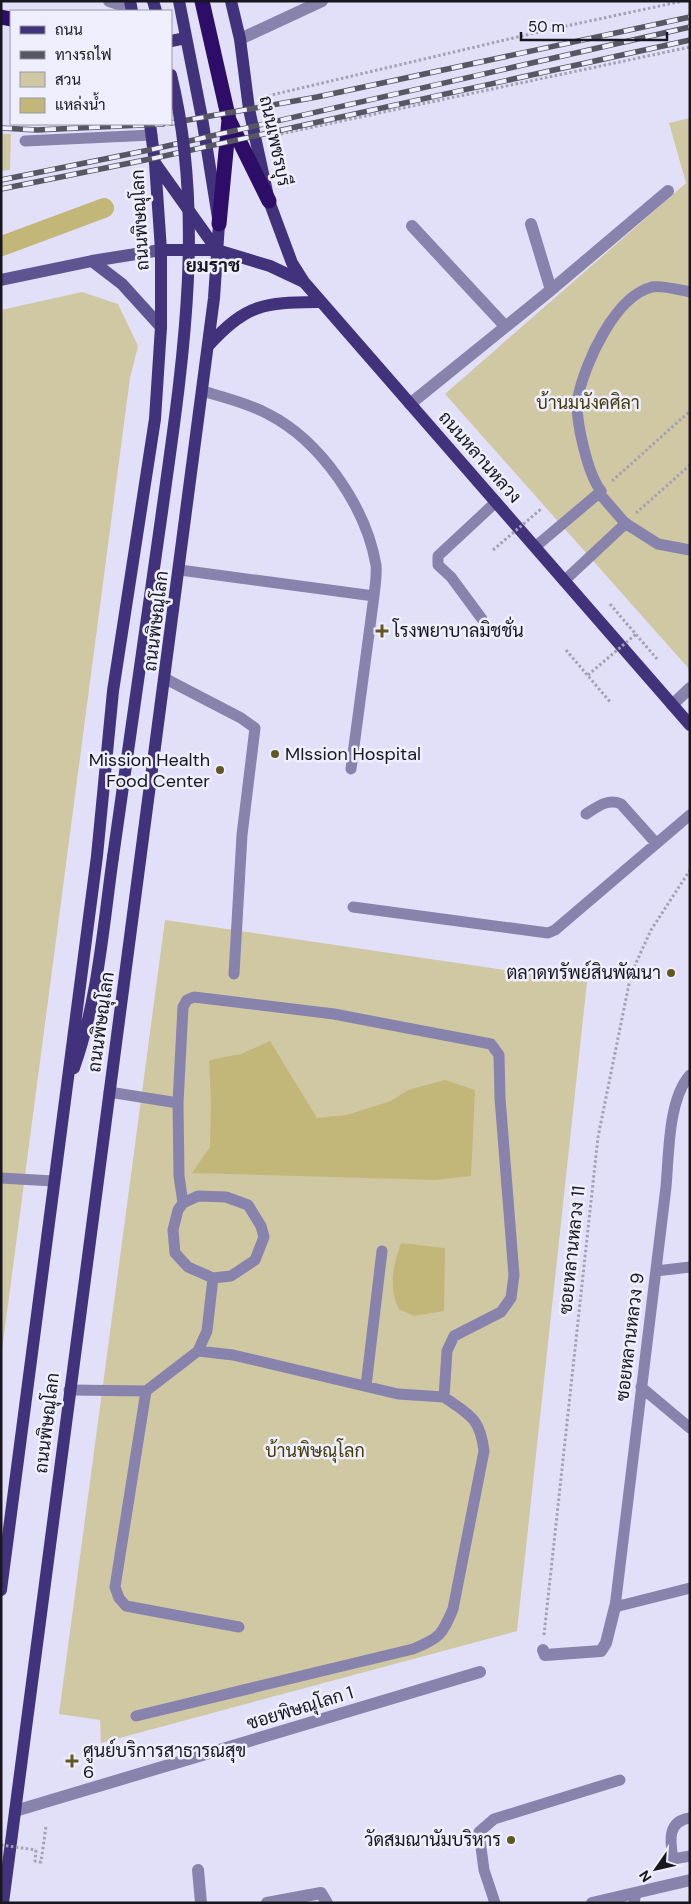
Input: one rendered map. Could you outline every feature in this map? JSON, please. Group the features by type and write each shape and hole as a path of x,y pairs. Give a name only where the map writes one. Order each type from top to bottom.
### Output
{"highway":[{"path":"202,1 229,120 269,201"},
{"path":"219,224 229,120"}],"main road":[{"path":"172,41 186,38 179,1"},
{"name":"ถนนเพชรบุรี","path":"231,1 240,39 248,101 269,201 292,263 304,282"},
{"name":"ถนนพิษณุโลก","path":"3,1903 69,1390 166,679 209,345 219,224 207,146 186,38"},
{"path":"65,1091 84,1038 94,998 176,408 185,316 188,259 184,149 172,81"},
{"path":"151,129 155,160 217,250"},
{"name":"ถนนพิษณุโลก","path":"1,1590 96,856 113,691 155,419 161,327 161,250 155,160"},
{"name":"ถนนหลานหลวง","path":"161,250 217,250 270,266 304,282 690,726"},
{"path":"209,345 228,324 242,315 272,303 321,302"}],"street":[{"path":"109,1 131,7"},
{"path":"240,39 322,1"},
{"path":"410,404 551,290 668,191"},
{"path":"531,224 551,290"},
{"path":"412,226 505,326"},
{"path":"1,280 92,261 161,250"},
{"path":"92,261 122,284 161,327"},
{"path":"672,705 690,688"},
{"path":"543,1650 545,1655 601,1651 606,1643 615,1607"},
{"name":"ซอยพิษณุโลก 1","path":"15,1811 480,1672"},
{"path":"198,1870 200,1903"},
{"path":"592,1903 635,1898 690,1880"},
{"path":"266,1903 324,1898"}],"lane":[{"path":"25,141 151,129"},
{"path":"690,292 652,287 632,298 616,312 592,354 578,398 584,453 600,492 626,523 658,544 690,550"},
{"path":"203,391 269,414 290,428 315,450 333,472 353,500 367,527 376,567 374,596 351,768"},
{"path":"535,547 600,492"},
{"path":"482,619 451,576 438,565 438,556 496,502"},
{"path":"564,581 626,523"},
{"path":"180,570 374,596"},
{"path":"166,679 241,718 255,728 242,836 234,974"},
{"path":"586,814 605,803 616,802 621,804 655,842"},
{"path":"353,906 548,933 555,930 655,842 690,815"},
{"path":"183,1203 179,1176 178,1103 183,1007 186,1000 194,997 334,1014 491,1044 499,1055 500,1098 507,1160 514,1275 511,1298 501,1312 454,1336 447,1351 444,1397"},
{"name":"ซอยหลานหลวง 9","path":"615,1607 672,1125 680,1087 690,1074"},
{"path":"109,1092 178,1103"},
{"path":"1,1178 53,1181"},
{"path":"198,1196 226,1197 248,1205 261,1226 264,1237 255,1260 231,1276 213,1278 188,1267 175,1253 173,1230 178,1210 183,1203 198,1196"},
{"path":"366,1386 382,1251"},
{"path":"656,1271 690,1267"},
{"path":"69,1390 146,1391 198,1351 207,1331 213,1278"},
{"path":"136,1716 413,1648 430,1642 444,1631 453,1609 484,1451 482,1431 469,1414 444,1397 398,1394 233,1355 198,1351"},
{"path":"641,1388 690,1428"},
{"path":"146,1391 114,1587 119,1598 126,1606 239,1627"},
{"path":"615,1607 690,1588"},
{"path":"495,1903 484,1870 480,1832 486,1826 494,1819 620,1780"},
{"path":"690,1818 682,1819 673,1826 670,1836 673,1859 690,1856"}],"path":[{"path":"248,101 366,75 543,31 683,1"},
{"path":"256,139 690,47"},
{"path":"600,492 690,411"},
{"path":"626,523 690,465"},
{"path":"493,550 542,509"},
{"path":"610,604 657,659"},
{"path":"588,675 636,634"},
{"path":"566,650 611,703"},
{"name":"ซอยหลานหลวง 11","path":"543,1650 598,1137 631,974 651,930 690,870"},
{"path":"1,1845 36,1850 35,1861 41,1862 46,1826"}],"green space":[{"name":"บ้านมนังคศิลา","path":"690,118 690,670 445,394 686,183 669,123"},
{"path":"1,134 11,134 10,170 1,171"},
{"path":"82,292 118,304 138,346 130,378 1,1358 1,310"},
{"name":"บ้านพิษณุโลก","path":"165,920 587,982 517,1631 101,1743 100,1720 59,1714"}],"water":[{"path":"270,1041 317,1118 347,1115 391,1101 408,1090 445,1080 475,1090 471,1176 435,1180 192,1173 210,1147 211,1100 209,1060 241,1054"},
{"path":"401,1243 445,1248 444,1311 414,1316 399,1309 394,1293 393,1277"}],"waterway":[{"path":"2,246 104,208"}],"railway":[{"path":"172,123 317,97 690,17"},
{"path":"1,180 154,149 690,27"},
{"path":"1,189 155,158 690,40"},
{"path":"1,128 37,130 142,125"}],"place":[{"name":"โรงพยาบาลมิชชั่น","path":"382,631"},
{"name":"MIssion Hospital","path":"275,754"},
{"name":"Mission Health Food Center","path":"220,770"},
{"name":"ตลาดทรัพย์สินพัฒนา","path":"671,973"},
{"name":"ศูนย์บริการสาธารณสุข 6","path":"72,1761"},
{"name":"วัดสมณานัมบริหาร","path":"511,1840"}],"district":[{"name":"ยมราช","path":"213,265"}]}
